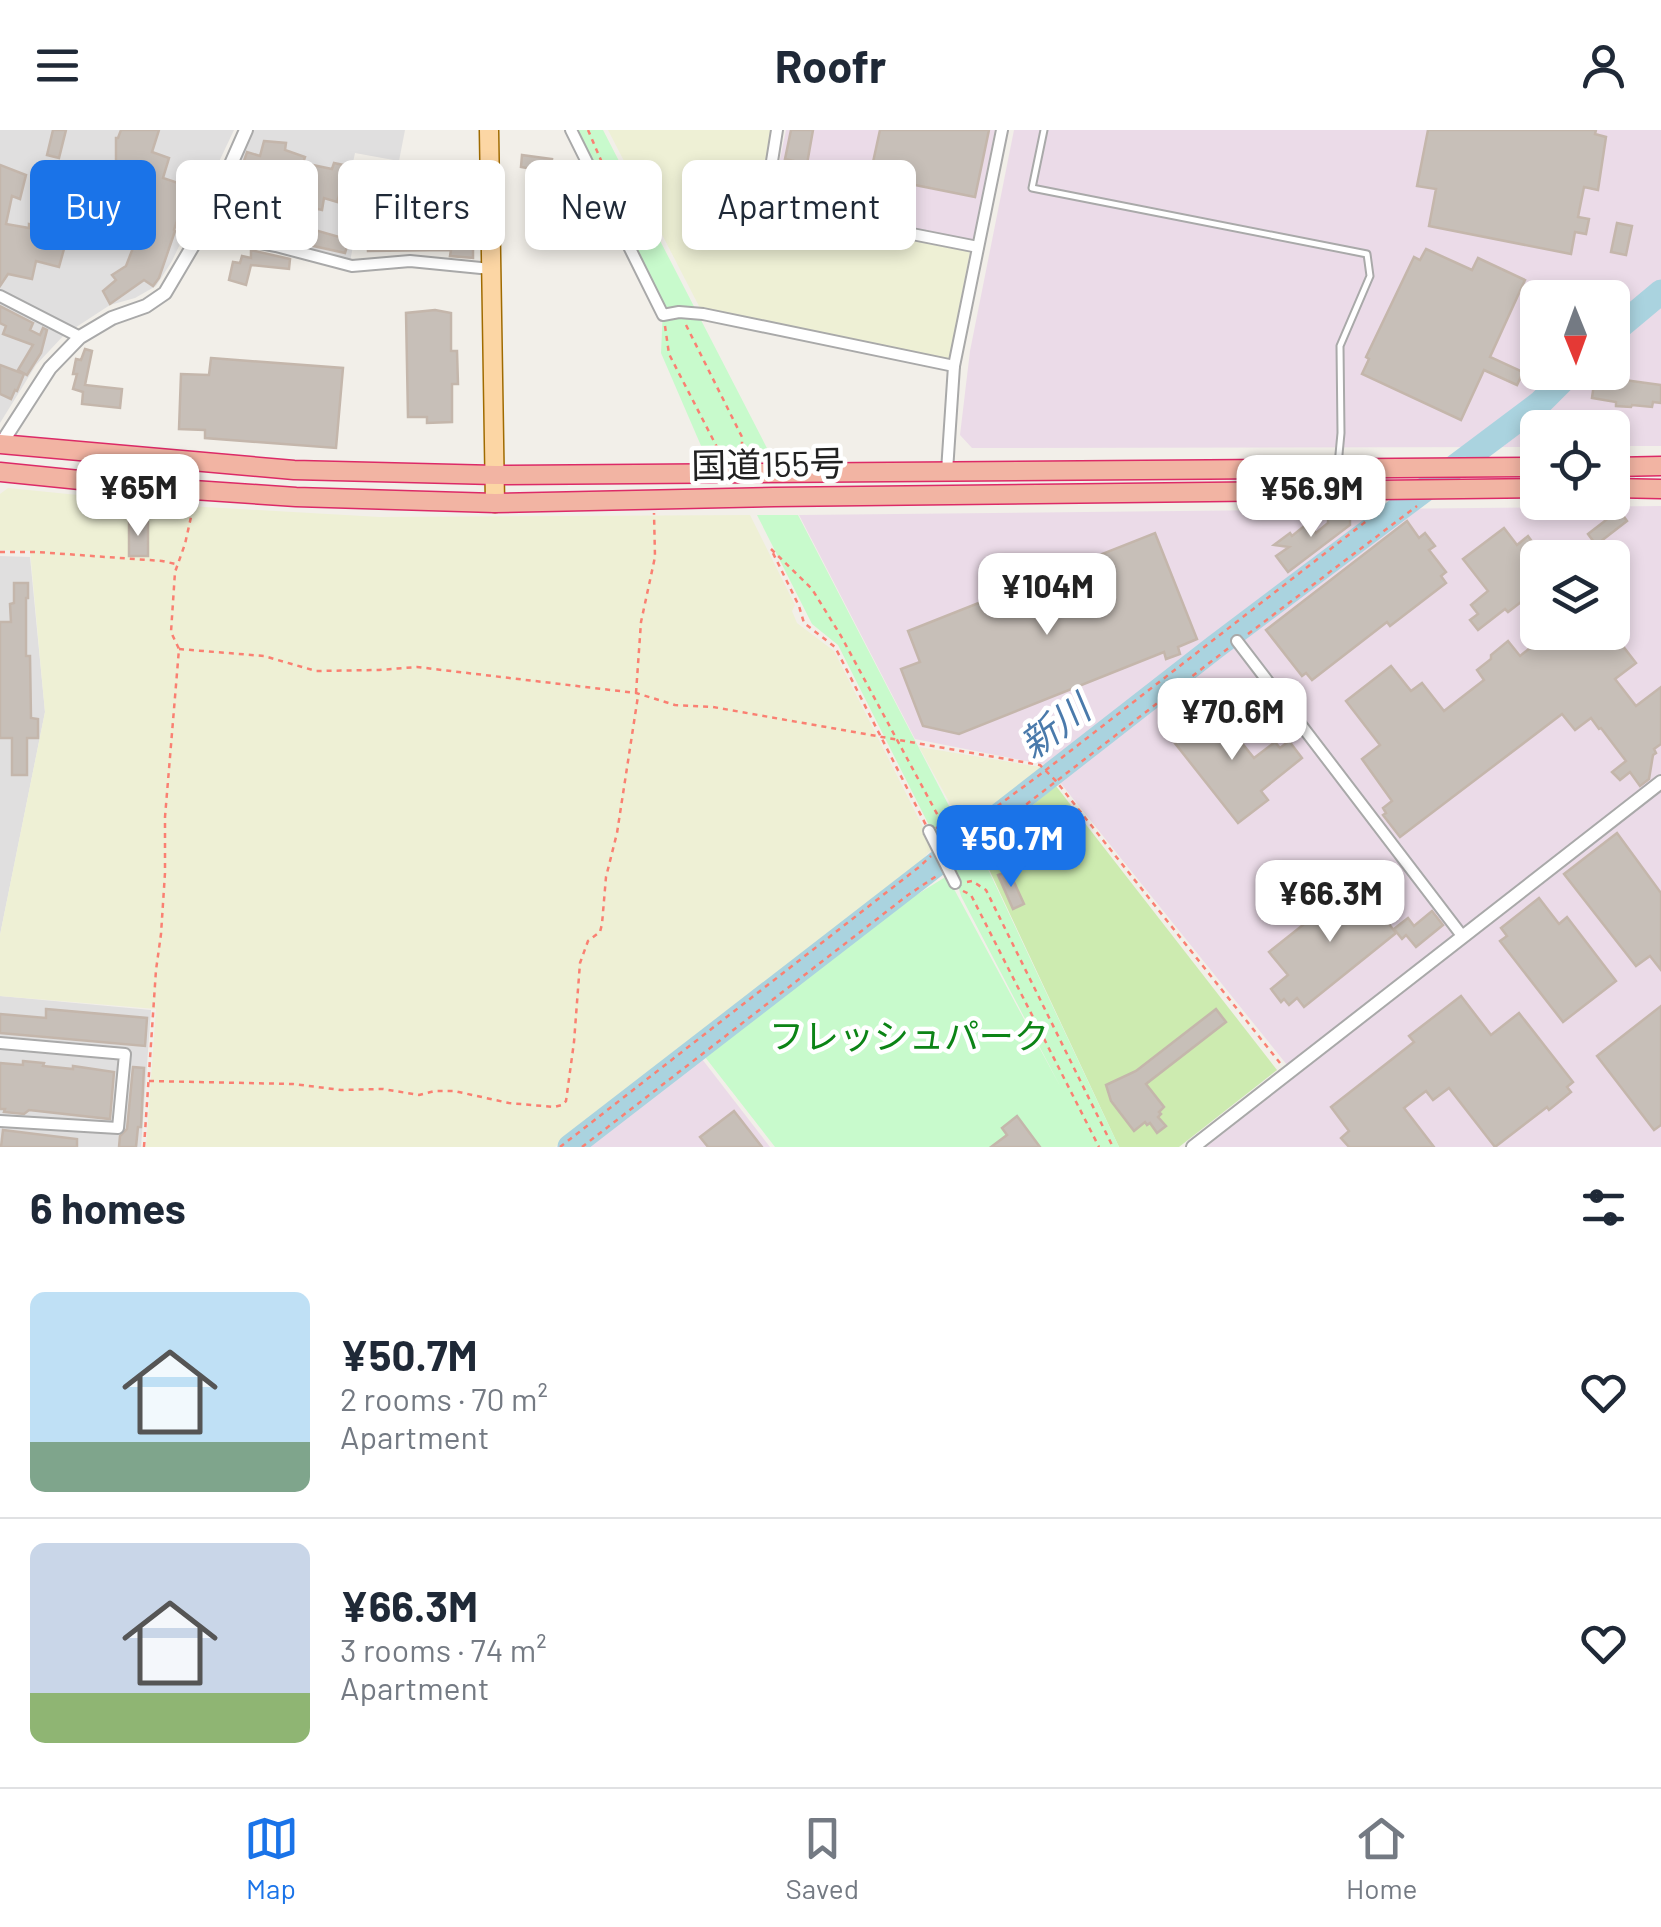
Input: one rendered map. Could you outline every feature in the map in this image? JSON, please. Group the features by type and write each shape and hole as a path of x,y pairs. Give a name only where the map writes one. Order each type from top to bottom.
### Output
{"highway":[{"name":"国道155号","path":"0,444 294,470 495,475 1520,468"},
{"path":"1630,467 1661,466"},
{"name":"国道155号","path":"0,472 296,497 495,502 774,496 1374,496 1438,489 1520,488"},
{"path":"1630,488 1661,489"}],"main road":[{"path":"488,130 495,502"}],"street":[{"path":"233,160 246,130"},
{"path":"571,130 663,314 703,314 954,366"},
{"path":"777,130 765,204 978,248"},
{"path":"947,471 954,366 1002,130"},
{"path":"0,444 50,368 80,338 166,293 191,250"},
{"path":"291,250 352,266 410,261 491,269"},
{"path":"0,296 80,338"},
{"path":"1237,642 1463,937"},
{"path":"1192,1147 1661,782"},
{"path":"929,832 955,883"},
{"path":"0,1043 124,1054 118,1128 0,1122"}],"lane":[{"path":"1044,130 1032,188 1367,254 1370,276 1340,346 1338,468"}],"path":[{"path":"679,312 742,437 742,461"},
{"path":"663,314 670,354 724,462"},
{"path":"582,1147 908,894 967,856 975,844 1438,489"},
{"path":"560,1147 1373,516 1374,496"},
{"path":"144,1147 179,649 171,632 175,572 186,544 193,508"},
{"path":"149,1081 292,1084 418,1095 454,1091 554,1106 566,1101 580,963 588,941 600,932 606,877 618,833 637,694 641,622 655,556 654,512"},
{"path":"771,550 812,589 943,825 929,832 880,736 835,647 804,623 771,550"},
{"path":"0,552 162,560 178,565"},
{"path":"179,649 264,656 316,670 417,667 637,694 676,706 713,707 1040,764 1287,1072"},
{"path":"955,883 972,881 986,890 1113,1147"},
{"path":"955,883 971,895 1100,1147"}],"shaded area":[{"path":"0,130 234,130 220,160 176,160 177,250 156,286 135,298 110,305 64,335 36,365 0,423"},
{"path":"253,130 405,130 399,160 355,153 354,160 338,160 338,250 352,250 350,262 306,250 318,250 318,160 239,160"},
{"path":"786,130 995,130 973,243 916,230 916,160 780,160"},
{"path":"1014,130 1661,130 1661,446 1630,446 1630,410 1520,410 1520,447 972,448 960,435 970,351"},
{"path":"1630,506 1661,506 1661,1147 1206,1147 1288,1082 1287,1065 1046,765 915,739 799,515 1520,507 1520,520 1630,520"},
{"path":"0,556 30,557 45,712 0,935"},
{"path":"0,996 151,1010 141,1147 0,1147"},
{"path":"702,1059 770,1147 588,1147"}],"green space":[{"path":"574,130 603,130 618,160 589,160"},
{"path":"608,130 771,130 766,160 682,160 682,250 916,250 916,241 970,252 949,360 701,310 662,235 662,160 624,160"},
{"path":"662,244 770,454 705,455 661,353 663,308 634,250 662,250"},
{"path":"8,488 188,506 380,517 750,515 795,605 792,611 797,623 834,651 933,847 917,866 555,1147 146,1147 156,1009 0,996 0,935 45,712 30,551 0,550 0,494"},
{"path":"757,515 798,515 961,829 938,843 838,645 812,624"},
{"path":"919,747 1040,767 1043,770 964,829"},
{"path":"1056,786 1277,1070 1179,1147 1119,1147 979,848"},
{"name":"フレッシュパーク","path":"978,848 1119,1147 775,1147 705,1057 913,897 947,876 1060,1086 961,896 954,872"}],"building":[{"path":"53,130 66,130 59,158 47,155"},
{"path":"121,130 159,130 152,152 169,158 163,178 176,182 176,224 153,286 144,280 110,304 103,291 116,280 112,275 126,266 132,250 156,250 156,160 116,160"},
{"path":"791,130 813,130 808,160 785,159"},
{"path":"880,130 989,130 975,197 916,185 916,160 873,160"},
{"path":"1428,130 1596,130 1595,134 1606,137 1598,190 1584,187 1578,217 1589,219 1586,234 1575,232 1571,254 1429,226 1436,189 1417,186"},
{"path":"264,141 286,143 285,150 305,157 244,160 247,152 260,156"},
{"path":"522,155 552,159 525,160 525,168 521,167"},
{"path":"334,163 338,164 337,202 324,198 322,210 318,209 318,166 332,169"},
{"path":"0,165 26,175 20,199 12,196 6,224 29,228 30,224 30,250 64,250 59,267 36,261 32,279 8,274 0,286"},
{"path":"1617,223 1632,226 1626,255 1611,252"},
{"path":"318,231 338,237 338,250 346,250 345,253 318,247"},
{"path":"1426,249 1472,270 1478,258 1525,280 1520,280 1520,291 1490,357 1520,371 1520,378 1517,385 1484,370 1461,420 1362,374 1369,359 1366,357 1414,257 1420,260"},
{"path":"251,250 290,259 289,269 251,265 246,285 229,280 233,262 240,263 242,256 251,258"},
{"path":"451,250 473,250 473,258 450,256"},
{"path":"0,306 33,323 30,330 40,335 43,328 47,330 41,353 27,375 18,370 33,345 3,334 6,326 0,323"},
{"path":"406,313 451,313 451,351 457,351 458,384 452,384 452,422 427,423 427,417 408,417"},
{"path":"85,349 92,351 85,385 122,389 120,408 82,404 83,392 73,389 76,359 81,360"},
{"path":"211,358 343,368 336,448 205,438 205,430 179,429 181,374 209,375"},
{"path":"0,365 24,374 11,399 0,394"},
{"path":"1630,381 1661,385 1661,403 1653,402 1652,407 1616,406 1616,402 1592,398 1593,390 1630,390"},
{"path":"1328,512 1350,513 1350,525 1288,572 1276,556 1289,547 1274,545 1308,523 1316,533 1328,523"},
{"path":"1606,520 1627,521 1602,540 1592,540 1588,534"},
{"path":"129,521 148,522 148,556 129,556"},
{"path":"1407,521 1419,538 1425,533 1435,546 1429,550 1446,572 1441,576 1446,583 1390,626 1387,622 1312,680 1306,673 1302,676 1266,630"},
{"path":"1504,528 1517,545 1520,543 1520,603 1478,630 1470,620 1478,614 1471,605 1488,591 1463,559"},
{"path":"1155,533 1197,639 1178,647 1180,654 1166,659 1164,652 959,734 923,726 901,669 920,662 908,631"},
{"path":"14,583 28,583 26,656 30,656 31,718 38,719 38,738 27,738 27,775 12,775 12,738 0,738 0,622 11,622"},
{"path":"1508,641 1520,656 1528,650 1626,650 1636,663 1615,679 1636,706 1661,687 1661,744 1654,749 1649,779 1640,786 1630,772 1620,780 1612,772 1626,761 1601,728 1591,718 1575,730 1562,714 1400,837 1383,815 1383,808 1392,801 1362,759 1380,745 1346,701 1391,666 1411,691 1422,683 1444,711 1484,680 1477,670"},
{"path":"1218,706 1254,758 1275,742 1280,748 1289,741 1302,758 1261,791 1268,800 1238,823 1170,737"},
{"path":"1617,833 1661,893 1661,970 1650,956 1636,966 1564,874"},
{"path":"1009,871 1024,904 1013,909 998,875"},
{"path":"1354,880 1396,933 1304,1007 1297,998 1289,1005 1284,999 1281,1002 1271,989 1288,975 1269,952 1313,917 1310,913"},
{"path":"1539,898 1559,924 1567,917 1616,981 1563,1022 1500,941 1507,936 1501,928"},
{"path":"1432,911 1443,925 1416,947 1394,929 1408,918 1414,926"},
{"path":"1461,996 1491,1035 1519,1013 1573,1082 1567,1087 1571,1092 1495,1147 1449,1088 1433,1100 1426,1091 1404,1108 1434,1147 1349,1147 1341,1138 1349,1131 1331,1107 1414,1042 1409,1036"},
{"path":"1661,1006 1661,1125 1654,1130 1597,1056"},
{"path":"46,1009 147,1018 145,1046 0,1033 0,1014 46,1018"},
{"path":"1216,1009 1226,1022 1146,1084 1164,1107 1158,1117 1166,1126 1157,1133 1145,1122 1134,1131 1111,1101 1106,1085 1136,1071"},
{"path":"23,1061 114,1072 110,1119 29,1110 24,1114 4,1112 0,1109 0,1063 23,1065"},
{"path":"133,1067 144,1068 141,1127 136,1147 119,1147 120,1136 127,1129"},
{"path":"734,1111 762,1147 708,1147 700,1137"},
{"path":"1017,1116 1040,1147 991,1147 1007,1135 1002,1128"},
{"path":"3,1130 77,1139 77,1147 1,1147"}],"waterway":[{"name":"新川","path":"1630,318 1661,292"},
{"name":"新川","path":"570,1147 1553,390"}]}
